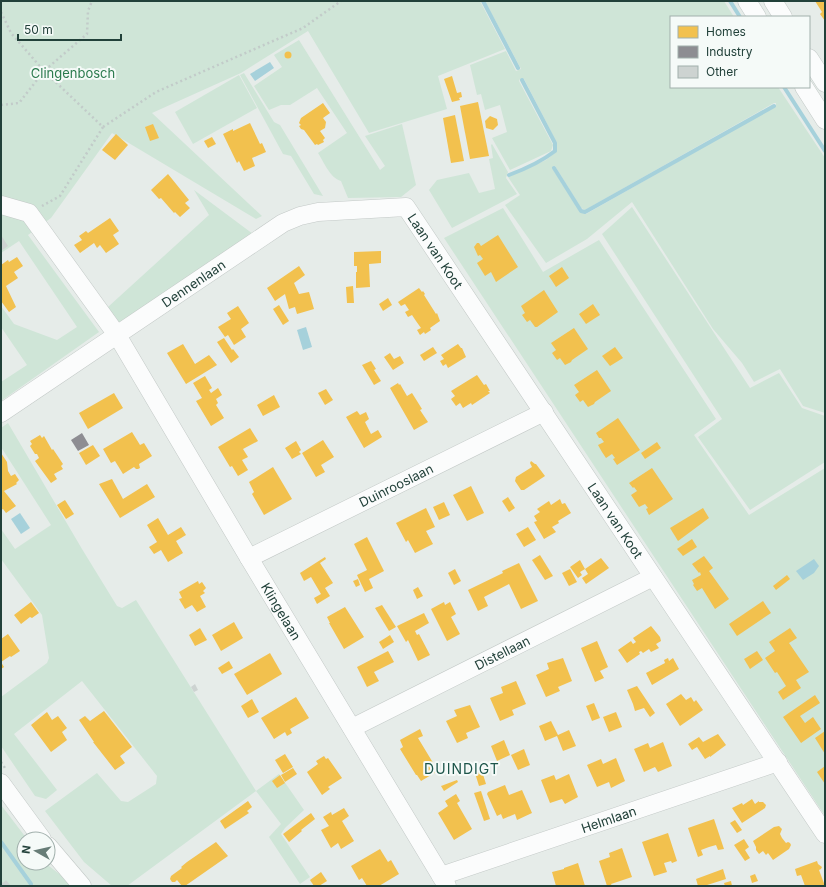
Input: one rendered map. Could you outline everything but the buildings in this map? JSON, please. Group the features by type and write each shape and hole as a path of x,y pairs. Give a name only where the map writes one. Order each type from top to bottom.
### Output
{"street":[{"path":"747,1 756,16"},
{"path":"773,1 782,16"},
{"path":"810,60 825,83"},
{"path":"805,88 825,120"},
{"path":"1,205 29,213"},
{"name":"Dennenlaan","path":"1,413 283,223 300,216 318,212 406,207"},
{"name":"Laan van Koot","path":"406,207 825,834"},
{"name":"Klingelaan","path":"29,213 117,335 249,558 444,881"},
{"name":"Duinrooslaan","path":"249,558 544,412"},
{"name":"Distellaan","path":"352,728 653,577"},
{"name":"Helmlaan","path":"444,881 778,762"},
{"path":"1,783 36,831"},
{"path":"56,856 79,885"}],"path":[{"path":"1,105 19,103 44,71 87,34 88,11 92,1"},
{"path":"29,213 60,196 103,127 156,92 303,28 342,1"},
{"path":"1,12 11,33 44,71 103,127"}],"green space":[{"name":"Clingenbosch","path":"1,1 480,1 505,49 438,76 447,109 369,133 308,31 241,73 152,113 262,216 256,219 112,133 51,218 28,235 99,332 1,401 1,382 27,365 1,327 1,306 14,324 57,340 77,327 19,241 1,253"},
{"path":"485,1 724,1 733,16 670,16 670,88 779,88 825,158 825,413 803,406 780,369 754,382 742,363 713,329 632,202 587,239 546,263 505,205 520,195 508,177 546,160 556,152 557,143 524,79 520,79 519,81 553,145 551,151 510,170 492,138 507,132 500,105 485,110 481,94 477,95 470,65 506,51 516,71 521,69","holes":["774,103 776,103 776,106 586,214 580,212 552,168 555,166 581,208 585,210"]},
{"path":"299,40 380,170 385,166 365,136 402,124 416,185 401,197 348,198 341,181 330,173 318,153 347,133 317,88 290,105 281,105 269,110 254,86 282,67 274,55"},
{"path":"244,73 274,122 280,125 323,196 314,194 291,156 283,154 240,75"},
{"path":"239,75 257,108 193,144 175,112"},
{"path":"492,144 508,172 506,178 517,194 452,228 429,190 437,180 469,173 479,193 495,189 489,159 493,158"},
{"path":"194,190 253,234 120,325 108,307 209,215"},
{"path":"632,207 750,388 779,373 802,408 825,416 825,462 750,510 698,437 722,419 602,234"},
{"path":"503,208 543,272 599,240 716,419 694,435 749,515 825,468 825,816 444,238"},
{"path":"8,423 117,606 122,608 136,600 256,791 127,886 112,886 84,862 45,811 97,773 121,801 128,802 156,784 157,776 82,681 14,734 57,790 46,799 35,796 1,746 1,697 47,663 49,658 42,615 1,559 1,529 15,549 51,525 1,447 1,428"},
{"path":"279,774 304,810 285,828 281,834 310,877 300,884 269,837 281,824 256,791"},
{"path":"1,805 21,831 16,831 16,871 55,871 75,886 1,886"}],"water":[{"path":"270,62 274,68 255,81 250,74"},
{"path":"306,327 312,347 303,350 297,330"},
{"path":"20,513 30,528 21,534 11,519"},
{"path":"814,559 819,566 814,573 803,580 796,571"}],"waterway":[{"path":"483,1 518,68"},
{"path":"730,1 739,16"},
{"path":"509,175 533,165 555,151 555,143 522,80"},
{"path":"785,88 825,151"},
{"path":"554,168 581,211 585,212 774,106"},
{"path":"1,842 31,884"}],"district":[{"name":"DUINDIGT","path":"462,769"}]}
